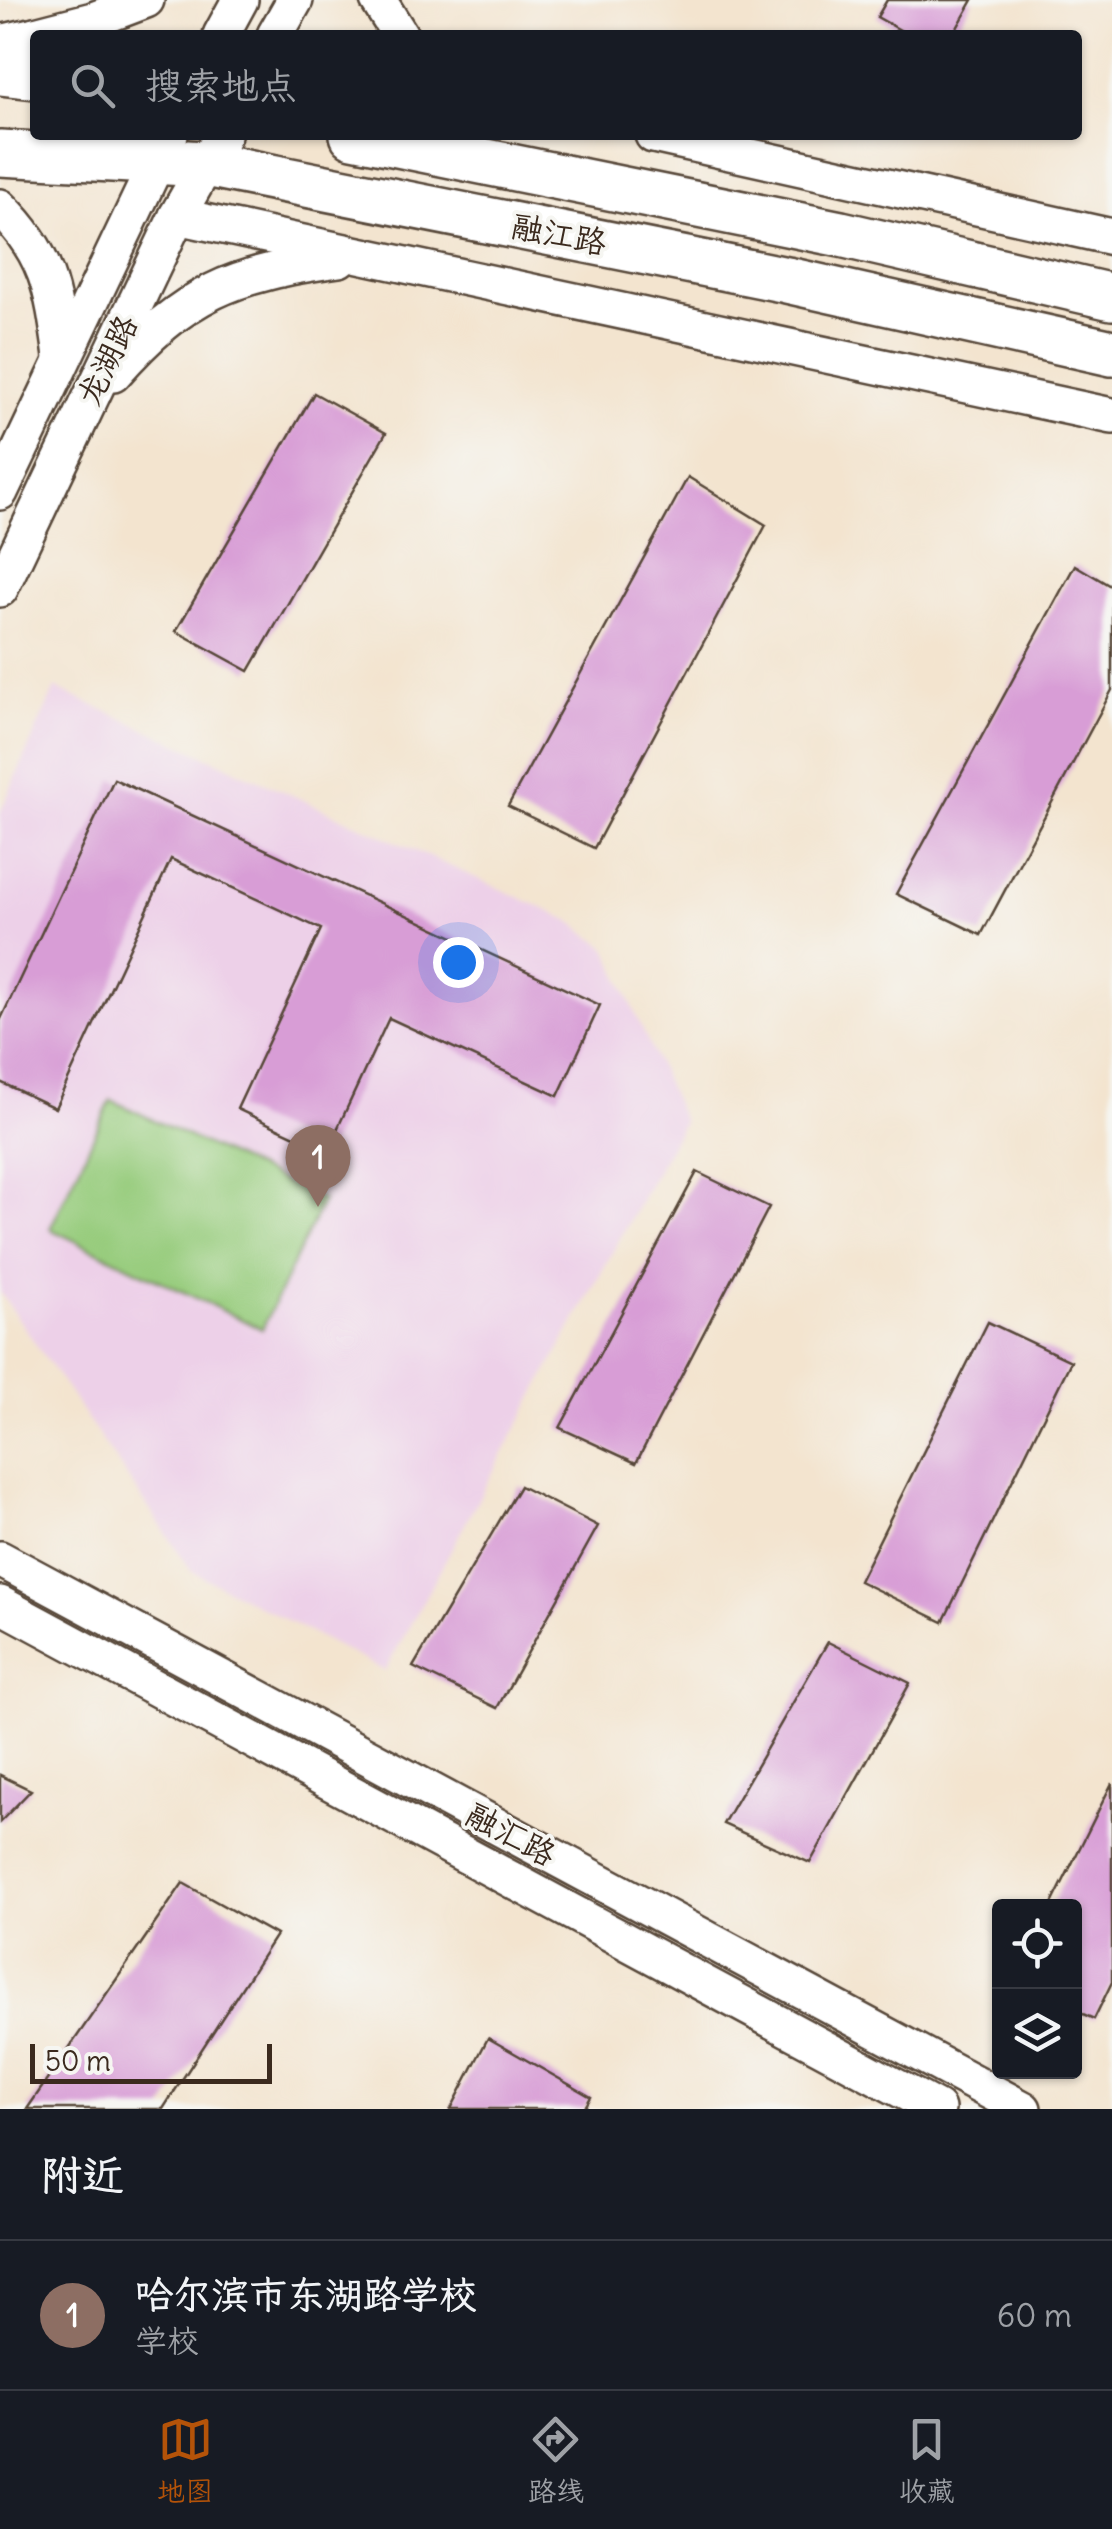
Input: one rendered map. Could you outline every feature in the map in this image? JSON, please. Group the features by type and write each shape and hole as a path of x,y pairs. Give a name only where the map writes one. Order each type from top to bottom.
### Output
{"main road":[{"path":"0,72 30,75"},
{"name":"融江路","path":"377,140 841,234 1112,297"},
{"name":"融江路","path":"0,154 215,149 1112,354"}],"street":[{"path":"54,30 146,0"},
{"path":"223,30 240,0"},
{"path":"279,30 296,0"},
{"path":"378,0 397,30"},
{"path":"0,43 30,36"},
{"path":"675,140 1112,238"},
{"name":"龙湖路","path":"0,492 163,148"},
{"name":"龙湖路","path":"0,590 82,409 177,216 215,149"},
{"path":"0,207 40,254 52,288 62,357"},
{"path":"177,216 1112,416"},
{"path":"82,409 153,329 184,306 237,278 367,255"},
{"name":"融汇路","path":"0,1558 1023,2109"},
{"name":"融汇路","path":"0,1604 937,2109"}],"shaded area":[{"path":"55,688 569,920 607,948 683,1122 385,1671 192,1571 0,1292 0,813"}],"green space":[{"path":"111,1100 323,1200 262,1329 50,1229"}],"building":[{"path":"887,0 973,0 956,30 900,30 877,17"},
{"path":"314,393 386,433 249,671 176,631"},
{"path":"688,477 766,525 594,848 508,806"},
{"path":"1075,565 1112,587 1112,690 981,935 896,894"},
{"path":"114,779 600,1005 558,1096 389,1018 327,1151 237,1109 321,929 171,859 55,1108 0,1082 0,1021"},
{"path":"697,1172 769,1207 636,1463 560,1428"},
{"path":"988,1322 1071,1361 943,1622 859,1581"},
{"path":"520,1486 598,1526 497,1708 413,1667"},
{"path":"828,1642 910,1683 810,1863 723,1824"},
{"path":"0,1775 31,1790 0,1822"},
{"path":"1112,1783 1112,1982 1094,2019 1082,2014 1082,1899 1054,1899"},
{"path":"183,1883 276,1935 163,2109 27,2109"},
{"path":"488,2038 591,2097 584,2109 451,2109"}],"place":[{"name":"哈尔滨市东湖路学校","path":"318,1207"}]}
